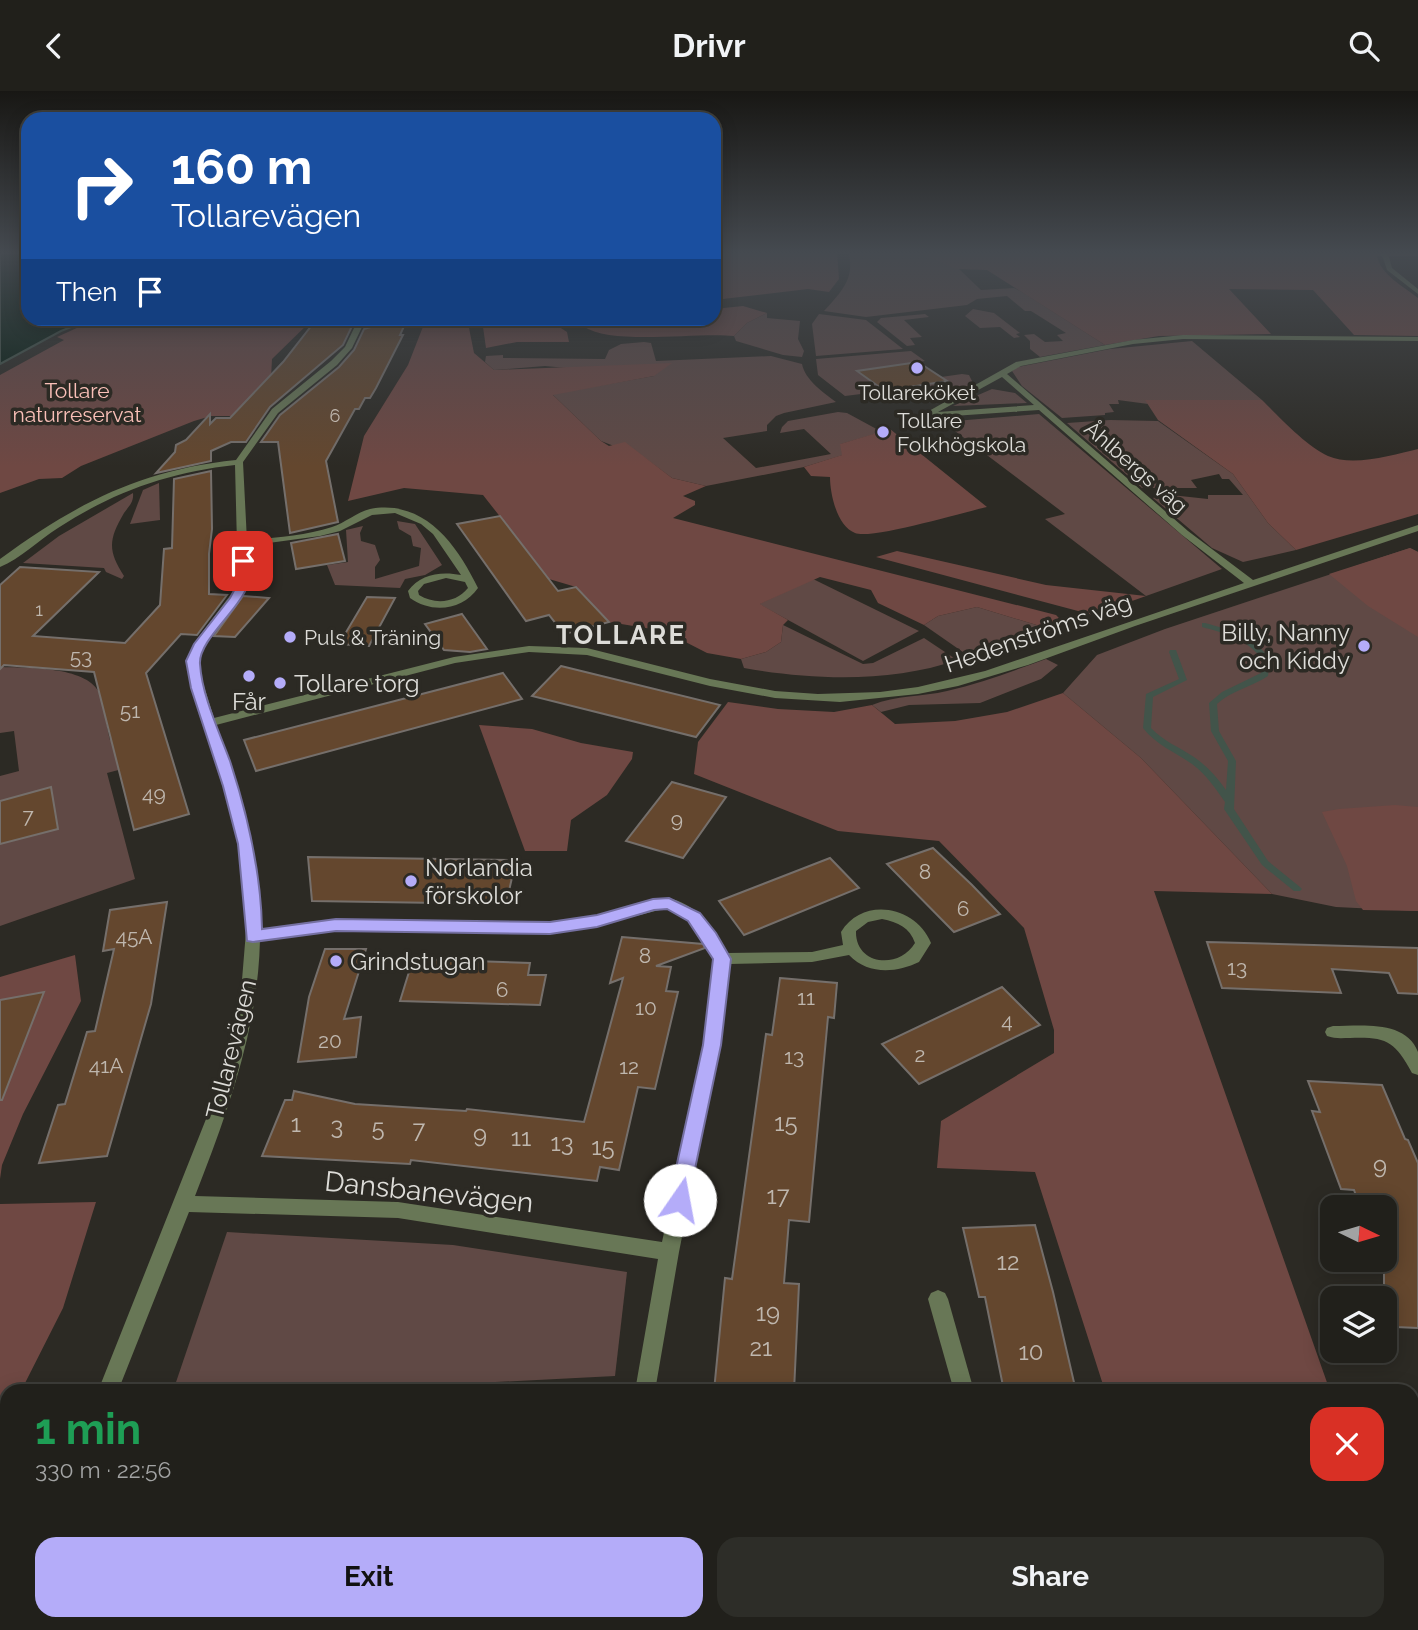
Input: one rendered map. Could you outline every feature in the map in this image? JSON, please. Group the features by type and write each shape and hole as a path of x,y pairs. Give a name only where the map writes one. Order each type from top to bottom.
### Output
{"street":[{"path":"0,564 104,496 132,484 172,471 239,462 275,411 334,363 348,348 359,326"},
{"path":"1040,407 924,416 1002,373 1033,361 1166,338 1291,336 1418,339"},
{"path":"1402,338 1418,348"},
{"name":"Åhlbergs väg","path":"1002,373 1185,533 1251,584"},
{"name":"Tollarevägen","path":"111,1384 183,1204 231,1069 250,981 253,902 246,844 211,723 198,688 193,661 198,647 236,599 243,585 239,462"},
{"path":"243,544 320,533 337,529 370,512 396,510 424,522 437,532 472,583 472,592 452,603 425,603 418,600 412,591 420,582 436,576 455,575 468,580"},
{"name":"Hedenströms väg","path":"211,723 454,660 490,652 538,648 597,653 733,689 815,698 900,695 953,686 1037,660 1418,528"},
{"path":"253,936 336,925 550,928 597,921 669,903 694,917 710,937 722,959 712,1045 669,1252 646,1384"},
{"path":"722,959 812,957 851,949 870,963 894,966 914,958 923,943 915,927 906,920 882,914 860,919 853,925 848,932 851,949"},
{"path":"1333,1032 1393,1035 1408,1047 1418,1067"},
{"name":"Dansbanevägen","path":"183,1204 398,1210 669,1252"},
{"path":"938,1299 962,1384"}],"shaded area":[{"path":"0,323 21,323 21,326 74,326 61,331 0,364"},
{"path":"747,323 800,323 798,339 804,351 802,357 783,355 736,341 734,336"},
{"path":"870,323 903,349 816,356 812,324"},
{"path":"878,323 907,323 922,337 910,338 915,345 907,346"},
{"path":"974,323 1007,323 1020,333 1016,334 1020,337 1014,338 1000,327 980,328"},
{"path":"1050,323 1070,323 1105,345 1040,357 1030,349 1030,341 1024,335 1034,334 1045,342 1063,341 1057,335 1066,333"},
{"path":"1192,341 1262,400 1146,400 1148,404 1118,400 1119,404 1109,404 1114,412 1105,415 1062,418 1022,386 1012,371 1018,367 1110,349"},
{"path":"651,343 656,361 771,356 802,364 811,381 836,402 776,416 767,425 767,431 723,438 756,468 831,454 804,429 780,433 788,421 838,412 847,413 882,432 841,444 843,455 804,467 706,486 672,478 645,458 601,441 552,394 654,376 545,366 494,370 485,362 486,356 503,355 503,358 605,359 609,350 621,344"},
{"path":"911,351 925,361 858,371 885,391 845,396 818,375 816,359"},
{"path":"969,375 972,381 966,389 935,399 929,384 946,382 941,377"},
{"path":"992,389 1015,393 1027,403 953,406"},
{"path":"1039,414 1222,569 1146,596 1045,519 1065,514 943,422"},
{"path":"1158,421 1233,474 1268,523 1296,550 1243,562 1212,548 1153,498 1162,494 1208,499 1208,495 1243,495 1229,479 1222,479 1219,474 1191,480 1197,488 1142,488 1067,423"},
{"path":"159,483 160,520 130,524 143,490"},
{"path":"133,493 132,501 115,531 112,545 115,559 124,576 122,579 106,572 104,568 23,563 59,536"},
{"path":"397,521 415,524 442,565 425,575 405,579 400,588 335,585 327,565 348,562 346,530 363,526 361,541 375,545 380,560 375,567 375,579 419,566 421,548 413,546 411,536 399,529"},
{"path":"1410,548 1418,552 1418,911 1336,907 1272,894 1141,758 1063,693 1097,655 1165,629"},
{"path":"813,579 919,631 863,661 759,604"},
{"path":"977,607 1053,630 970,657 924,625 938,616"},
{"path":"783,625 863,664 873,663 924,638 957,660 906,673 879,676 824,677 744,668 741,659 766,652 781,642"},
{"path":"1046,659 1058,665 1041,679 980,703 909,705 881,712 872,705 890,699 960,688"},
{"path":"0,667 39,668 81,677 99,692 110,740 162,728 172,756 107,773 135,879 0,926 0,844 58,828 51,787 0,801 0,776 19,771 14,731 0,733"},
{"path":"227,1232 453,1245 627,1272 615,1376 457,1384 175,1384"}],"green space":[{"path":"721,323 747,323 734,336 633,337 596,332 583,326 721,326"},
{"path":"1070,323 1261,323 1271,334 1159,336 1105,345"},
{"path":"1343,323 1418,323 1418,336 1354,335"},
{"name":"Tollare naturreservat","path":"81,326 306,326 272,359 271,378 254,416 211,416 194,421 81,466 62,478 39,479 0,493 0,375 64,340 57,337"},
{"path":"423,326 469,326 474,353 494,370 672,363 654,376 553,395 609,446 625,442 672,478 706,486 683,496 695,501 695,505 673,518 1056,615 1063,622 1053,630 977,607 938,616 924,625 878,603 871,590 820,577 760,604 788,620 783,625 781,642 766,652 741,659 707,653 664,631 609,622 576,587 549,579 483,495 404,488 348,501 364,436 408,365"},
{"path":"483,326 556,326 567,332 569,342 517,342 486,348"},
{"path":"1145,400 1262,400 1311,446 1338,459 1373,459 1418,449 1418,514 1296,550 1268,523 1233,474 1158,420"},
{"path":"890,429 987,507 879,533 855,533 849,529 843,524 836,509 830,477 811,476 804,467 842,455 840,444"},
{"path":"1410,548 1418,552 1418,637 1368,606 1329,574"},
{"path":"897,551 1046,585 1146,596 1093,615 876,557"},
{"path":"1063,693 1141,758 1272,894 1154,891 1328,1384 1103,1384 1035,1172 937,1168 941,1121 1054,1053 1054,1030 1024,928 939,841 838,831 694,774 698,742 728,702 778,709 834,712 872,705 895,724 955,721 1007,712"},
{"path":"479,725 532,729 581,743 633,752 632,759 607,795 571,820 567,851 525,851"},
{"path":"1395,805 1418,807 1418,911 1363,910 1356,901 1347,866 1322,812"},
{"path":"75,955 81,1001 23,1114 2,1165 0,1179 0,977"},
{"path":"96,1202 63,1308 25,1384 0,1384 0,1204"}],"building":[{"path":"311,326 352,326 343,345 270,407 246,442 231,442 211,451 211,461 156,473 175,452 176,445 186,440 210,414 210,424 216,418 230,418 283,362"},
{"path":"374,326 404,326 400,335 403,335 376,388 370,398 365,398 359,409 355,409 326,461 338,522 290,533 278,442 261,442 280,415 339,367 354,350 364,329"},
{"path":"918,362 947,381 885,391 857,371"},
{"path":"211,471 209,594 227,595 197,635 181,634 146,673 189,814 134,830 94,672 4,665 0,669 0,585 20,567 99,572 33,636 125,643 160,605 164,549 172,548 174,479"},
{"path":"500,516 558,591 576,587 609,622 564,634 549,615 526,621 457,524"},
{"path":"338,534 345,561 296,569 291,543"},
{"path":"243,596 269,598 235,637 214,636"},
{"path":"367,597 395,598 369,646 339,644"},
{"path":"462,614 487,649 470,652 444,650 425,624"},
{"path":"561,666 720,705 696,737 532,696"},
{"path":"503,673 522,699 256,771 244,740"},
{"path":"672,782 726,797 683,858 626,841"},
{"path":"51,787 58,829 0,844 0,801"},
{"path":"933,848 1000,914 954,932 887,864"},
{"name":"Norlandia förskolor","path":"308,857 516,860 506,904 312,901"},
{"path":"830,858 859,888 744,935 719,901"},
{"path":"167,902 151,1004 107,1156 39,1163 58,1105 65,1104 87,1032 95,1031 114,949 103,951 110,910"},
{"path":"622,937 703,944 705,948 656,966 671,967 666,991 678,992 655,1089 638,1087 619,1170 600,1167 597,1181 411,1160 410,1164 262,1156 285,1100 292,1100 294,1091 355,1104 467,1109 584,1122 623,978 610,983"},
{"path":"1207,942 1418,948 1418,994 1398,993 1389,973 1332,969 1341,993 1222,988"},
{"path":"325,949 366,949 344,1019 361,1017 356,1057 298,1062 309,997"},
{"path":"413,959 530,963 528,975 546,975 540,1005 400,1001"},
{"path":"780,978 837,983 834,1018 828,1017 809,1222 789,1220 784,1283 799,1284 794,1384 715,1384 725,1278 732,1279 766,1034 772,1035"},
{"path":"1002,987 1040,1025 919,1084 882,1044"},
{"path":"44,992 2,1100 0,1100 0,1000"},
{"path":"1308,1081 1382,1085 1405,1139 1408,1140 1418,1163 1418,1328 1397,1327 1397,1286 1384,1286 1384,1272 1397,1272 1397,1195 1356,1195 1354,1190 1341,1189 1312,1111 1320,1112"},
{"path":"1035,1225 1074,1384 1003,1384 985,1297 979,1297 963,1228"}],"waterway":[{"path":"1205,625 1247,640 1266,659 1265,674 1213,703 1215,731 1232,761 1229,809 1265,863 1297,889"},
{"path":"1173,652 1183,680 1149,696 1147,728 1157,739 1204,769 1228,800"}],"place":[{"name":"Tollareköket","path":"917,368"},
{"name":"Tollare Folkhögskola","path":"883,432"},
{"name":"Puls & Träning","path":"290,637"},
{"name":"Billy, Nanny och Kiddy","path":"1364,646"},
{"name":"Får","path":"249,676"},
{"name":"Tollare torg","path":"280,683"},
{"name":"Norlandia förskolor","path":"411,881"},
{"name":"Grindstugan","path":"336,961"}],"district":[{"name":"TOLLARE","path":"621,635"}],"route":[{"path":"243,561 243,585 236,599 198,647 193,671 231,786 246,844 253,902 253,936 336,925 550,928 574,926 669,903 694,917 710,937 722,959 712,1045 680,1200"}]}
